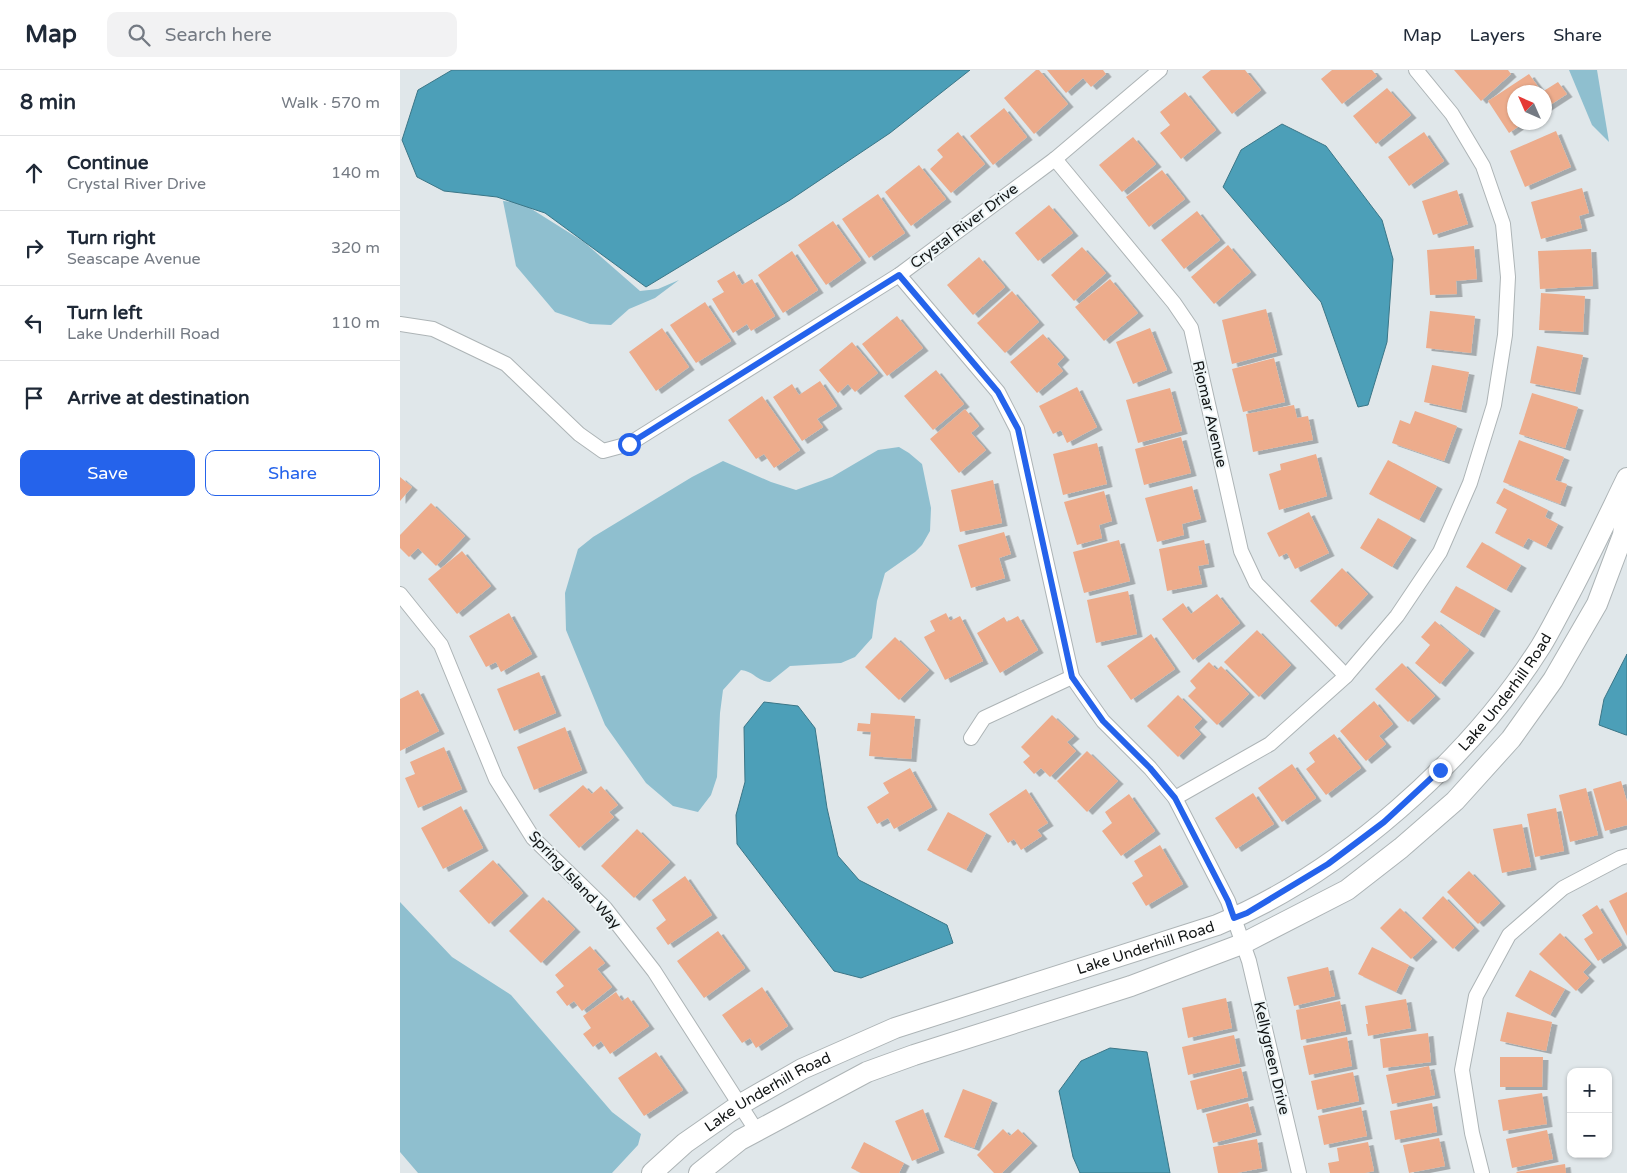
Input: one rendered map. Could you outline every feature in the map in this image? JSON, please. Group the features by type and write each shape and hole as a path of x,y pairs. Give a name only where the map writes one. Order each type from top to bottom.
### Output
{"street":[{"name":"Crystal River Drive","path":"400,324 433,330 506,364 579,434 603,451 629,444 899,275 1055,158 1160,70"},
{"path":"1175,798 1270,744 1346,676 1397,616 1440,552 1470,483 1494,405 1505,334 1508,277 1503,224 1483,166 1452,114 1416,70"},
{"name":"Riomar Avenue","path":"1055,158 1174,303 1191,328 1241,551 1256,583 1346,676"},
{"path":"899,275 998,392 1018,429 1072,677 984,718 971,738"},
{"name":"Lake Underhill Road","path":"652,1173 685,1143 741,1104 802,1069 895,1028 1084,969 1247,913 1328,864 1384,822 1440,770 1494,712 1542,646 1585,566 1627,478"},
{"name":"Lake Underhill Road","path":"698,1173 756,1130 867,1072 914,1055 1131,986 1242,944 1346,890 1401,848 1455,801 1511,739 1553,680 1597,604 1623,534 1627,502"},
{"name":"Spring Island Way","path":"400,594 441,645 496,779 533,838 605,908 654,971 756,1130"},
{"name":"Kellygreen Drive","path":"1072,677 1103,721 1150,768 1175,798 1228,901 1249,961 1299,1173"},
{"path":"1482,1173 1472,1133 1462,1070 1476,996 1510,935 1562,888 1627,856"}],"shaded area":[{"path":"452,70 970,70 890,133 790,200 646,287 545,213 497,197 444,191 417,177 402,140 418,90"},
{"path":"1569,70 1597,70 1609,142 1592,125"},
{"path":"1282,124 1326,146 1382,220 1393,259 1387,342 1368,405 1358,407 1321,302 1223,187 1241,150"},
{"path":"503,201 522,203 584,242 640,291 658,289 679,280 655,298 629,309 611,325 590,324 555,312 516,266"},
{"path":"899,447 922,464 931,508 930,531 922,545 915,552 885,573 877,601 872,638 855,657 841,663 790,666 770,682 761,680 749,672 741,670 723,690 717,777 711,795 698,812 673,806 646,783 605,725 566,630 565,593 578,549 593,537 692,477 723,461 771,482 796,490 832,477 878,450"},
{"path":"1627,654 1626,735 1599,725 1604,699"},
{"path":"764,702 798,706 815,728 827,808 838,856 859,880 947,925 953,943 861,978 834,971 737,844 736,815 745,782 744,727"},
{"path":"400,902 452,957 511,995 612,1112 641,1134 638,1145 612,1173 418,1173 400,1152"},
{"path":"1110,1048 1147,1052 1170,1173 1080,1173 1073,1157 1059,1091 1081,1061"}],"building":[{"path":"1036,70 1039,70 1068,104 1034,134 1004,98"},
{"path":"1047,70 1103,70 1106,74 1091,87 1083,78 1066,93"},
{"path":"1211,70 1245,70 1261,90 1232,114 1202,77"},
{"path":"1332,70 1372,70 1377,76 1342,104 1321,79"},
{"path":"1454,70 1508,70 1511,74 1481,101"},
{"path":"1529,74 1537,85 1512,85"},
{"path":"1558,82 1567,94 1552,104 1552,86"},
{"path":"1387,88 1411,115 1376,144 1353,116"},
{"path":"1507,88 1507,130 1488,101"},
{"path":"1185,92 1216,130 1181,159 1160,133 1170,125 1160,112"},
{"path":"1004,108 1027,137 993,165 970,136"},
{"path":"1556,131 1571,167 1525,187 1510,151"},
{"path":"958,132 985,164 951,193 930,169 943,157 937,150"},
{"path":"1424,132 1444,161 1409,186 1388,157"},
{"path":"1133,137 1156,164 1122,192 1099,165"},
{"path":"919,165 946,199 911,226 885,192"},
{"path":"1162,170 1185,199 1149,227 1126,197"},
{"path":"1582,188 1589,213 1579,216 1582,228 1541,239 1531,202"},
{"path":"1457,190 1468,224 1433,235 1422,201"},
{"path":"878,194 905,233 869,258 842,219"},
{"path":"1049,205 1073,233 1038,261 1015,233"},
{"path":"1197,211 1220,240 1184,269 1161,240"},
{"path":"833,221 861,260 826,285 798,245"},
{"path":"1228,245 1251,272 1214,304 1191,277"},
{"path":"1474,246 1477,279 1456,281 1457,294 1430,295 1427,250"},
{"path":"1082,247 1106,273 1074,301 1051,275"},
{"path":"1591,249 1593,286 1540,289 1538,251"},
{"path":"792,251 818,290 783,313 758,275"},
{"path":"979,257 1005,287 973,315 947,285"},
{"path":"734,271 742,285 752,279 775,316 751,331 747,324 733,333 712,299 724,292 717,281"},
{"path":"1110,279 1138,313 1104,341 1075,307"},
{"path":"1012,291 1039,322 1005,353 977,323"},
{"path":"1541,293 1585,296 1583,332 1539,330"},
{"path":"705,302 731,341 696,363 670,325"},
{"path":"1266,309 1277,352 1232,364 1222,320"},
{"path":"1430,311 1475,316 1471,353 1426,348"},
{"path":"897,316 923,348 887,376 862,344"},
{"path":"662,328 689,367 656,391 629,352"},
{"path":"1150,328 1167,370 1133,384 1116,342"},
{"path":"1043,334 1064,357 1057,364 1063,371 1037,393 1010,362"},
{"path":"852,342 878,373 855,392 848,384 838,393 819,370"},
{"path":"1537,346 1583,355 1575,392 1530,383"},
{"path":"1274,358 1285,402 1243,412 1232,369"},
{"path":"1432,365 1469,372 1461,410 1424,402"},
{"path":"936,370 964,404 933,430 904,396"},
{"path":"820,381 837,406 817,419 823,427 802,441 773,397 792,384 799,395"},
{"path":"1077,387 1097,427 1067,443 1061,430 1053,434 1039,406"},
{"path":"1170,388 1182,431 1138,443 1126,400"},
{"path":"1532,393 1578,407 1565,448 1519,434"},
{"path":"762,396 800,450 774,468 764,454 756,459 728,420"},
{"path":"1294,405 1297,418 1308,416 1313,440 1253,452 1246,414"},
{"path":"965,409 979,426 971,433 986,450 959,473 930,439"},
{"path":"1415,411 1457,426 1444,461 1392,443 1400,420 1410,424"},
{"path":"1181,437 1191,473 1144,485 1135,449"},
{"path":"1519,440 1564,457 1555,480 1567,484 1560,504 1503,482"},
{"path":"1097,443 1107,484 1063,495 1053,454"},
{"path":"1316,454 1327,496 1279,510 1269,474 1281,470 1280,464"},
{"path":"1388,460 1437,486 1419,520 1369,494"},
{"path":"400,477 412,487 400,501"},
{"path":"993,480 1002,523 960,532 951,490"},
{"path":"1192,486 1201,519 1182,524 1184,535 1157,542 1145,498"},
{"path":"1504,488 1548,510 1545,517 1558,524 1546,547 1528,538 1523,547 1495,533 1507,509 1496,503"},
{"path":"1104,491 1112,521 1099,525 1102,538 1077,545 1064,502"},
{"path":"431,503 465,536 436,566 418,548 409,557 400,548 400,535"},
{"path":"1309,512 1329,553 1295,569 1287,553 1279,557 1267,533"},
{"path":"1378,518 1411,537 1392,567 1360,548"},
{"path":"1004,532 1011,554 999,558 1005,578 971,588 958,545"},
{"path":"1119,540 1130,581 1084,593 1073,552"},
{"path":"1204,540 1209,564 1198,566 1202,584 1167,591 1159,549"},
{"path":"1482,542 1521,565 1506,590 1466,567"},
{"path":"462,551 491,586 457,614 428,579"},
{"path":"1342,568 1368,594 1336,627 1310,601"},
{"path":"1456,586 1495,608 1479,635 1440,612"},
{"path":"1128,591 1137,634 1096,643 1087,600"},
{"path":"1217,594 1240,623 1193,660 1162,619 1183,603 1191,614"},
{"path":"509,613 532,654 501,672 496,662 486,667 469,636"},
{"path":"946,613 950,621 960,616 983,661 945,680 924,637 935,631 930,621"},
{"path":"1018,616 1038,650 1000,673 977,633 1004,617 1007,622"},
{"path":"1435,621 1469,650 1440,684 1415,663 1430,645 1421,637"},
{"path":"1257,630 1291,665 1259,697 1224,662"},
{"path":"1151,634 1175,669 1131,700 1107,666"},
{"path":"895,637 929,670 899,700 865,667"},
{"path":"1209,662 1217,670 1221,666 1249,694 1217,725 1188,696 1196,688 1190,681"},
{"path":"1402,663 1435,696 1408,722 1375,689"},
{"path":"539,672 556,713 514,731 497,689"},
{"path":"418,690 439,731 400,751 400,699"},
{"path":"1178,695 1202,719 1194,727 1201,734 1178,757 1147,726"},
{"path":"1374,701 1393,724 1379,736 1386,744 1366,761 1340,731"},
{"path":"871,713 915,716 911,759 869,756 871,732 857,731 858,723 870,724"},
{"path":"1052,715 1074,736 1067,742 1076,751 1050,777 1041,768 1034,774 1023,762 1030,756 1021,747"},
{"path":"565,727 582,770 534,790 517,747"},
{"path":"1334,734 1361,768 1326,795 1306,769 1315,762 1309,753"},
{"path":"444,747 462,789 418,808 405,778 415,774 410,762"},
{"path":"1087,751 1118,781 1087,812 1057,781"},
{"path":"1292,764 1316,798 1282,822 1258,788"},
{"path":"910,768 932,807 894,829 888,818 877,824 867,807 889,793 883,783"},
{"path":"1621,781 1627,802 1627,825 1605,831 1593,789"},
{"path":"583,785 592,794 601,786 618,805 609,812 614,817 579,848 549,815"},
{"path":"1586,788 1598,835 1570,842 1559,795"},
{"path":"1026,789 1048,823 1037,830 1042,836 1021,850 1014,839 1008,843 989,814"},
{"path":"1253,793 1274,824 1236,849 1215,818"},
{"path":"1129,794 1155,831 1121,856 1102,831 1112,823 1105,812"},
{"path":"461,806 483,848 443,869 421,828"},
{"path":"1556,808 1564,851 1535,857 1527,814"},
{"path":"948,812 986,833 966,870 927,850"},
{"path":"1522,824 1531,867 1502,873 1493,829"},
{"path":"637,829 670,862 634,898 601,866"},
{"path":"1160,845 1183,884 1146,906 1132,883 1143,876 1134,861"},
{"path":"493,860 523,893 489,924 459,891"},
{"path":"1469,871 1500,903 1478,924 1447,892"},
{"path":"685,876 712,915 668,945 656,928 666,920 652,900"},
{"path":"1627,892 1627,936 1609,901"},
{"path":"1443,896 1474,928 1453,949 1422,918"},
{"path":"543,897 575,929 541,963 509,931"},
{"path":"1597,905 1622,945 1598,961 1584,939 1593,933 1582,915"},
{"path":"1400,908 1432,939 1411,959 1380,928"},
{"path":"718,931 745,968 704,998 677,961"},
{"path":"1560,933 1591,964 1583,972 1589,978 1576,991 1539,954"},
{"path":"590,946 605,963 597,969 612,987 582,1011 574,1001 567,1006 556,992 564,986 555,975"},
{"path":"1372,947 1409,965 1396,992 1358,974"},
{"path":"1328,967 1335,996 1294,1006 1287,977"},
{"path":"1530,970 1565,989 1550,1015 1515,996"},
{"path":"762,987 788,1026 756,1048 750,1038 742,1043 722,1015"},
{"path":"616,992 622,1001 628,997 649,1026 610,1054 601,1041 593,1047 583,1034 591,1028 583,1016"},
{"path":"1226,998 1232,1028 1188,1038 1182,1008"},
{"path":"1406,999 1411,1028 1368,1036 1365,1006"},
{"path":"1340,1001 1346,1031 1301,1040 1296,1010"},
{"path":"1507,1012 1552,1022 1546,1051 1500,1041"},
{"path":"1428,1033 1431,1062 1383,1068 1380,1039"},
{"path":"1234,1035 1240,1063 1188,1075 1182,1047"},
{"path":"1347,1037 1352,1066 1309,1075 1303,1046"},
{"path":"656,1052 683,1090 644,1116 618,1078"},
{"path":"1500,1057 1543,1057 1542,1087 1500,1087"},
{"path":"1429,1066 1435,1095 1392,1104 1386,1075"},
{"path":"1241,1068 1248,1097 1197,1110 1190,1081"},
{"path":"1353,1072 1359,1101 1317,1110 1311,1081"},
{"path":"963,1089 992,1100 974,1148 944,1137"},
{"path":"1542,1093 1547,1124 1503,1131 1498,1100"},
{"path":"1248,1103 1256,1132 1213,1143 1206,1114"},
{"path":"1432,1103 1437,1132 1395,1140 1390,1111"},
{"path":"1361,1107 1367,1136 1324,1145 1318,1116"},
{"path":"923,1109 939,1150 912,1161 895,1121"},
{"path":"1003,1129 1010,1136 1018,1129 1032,1143 1002,1173 994,1173 977,1155"},
{"path":"1547,1130 1553,1159 1512,1168 1506,1139"},
{"path":"1439,1138 1445,1166 1409,1173 1403,1145"},
{"path":"1257,1139 1262,1168 1237,1173 1218,1173 1213,1147"},
{"path":"864,1142 904,1163 899,1173 861,1173 851,1168"},
{"path":"1368,1142 1374,1171 1365,1173 1330,1173 1328,1163 1339,1161 1337,1148"},
{"path":"1565,1164 1566,1173 1516,1172"}],"route":[{"path":"629,444 899,275 998,392 1018,429 1072,677 1103,721 1150,768 1175,798 1228,901 1234,918 1247,913 1328,864 1384,822 1440,770"}]}
